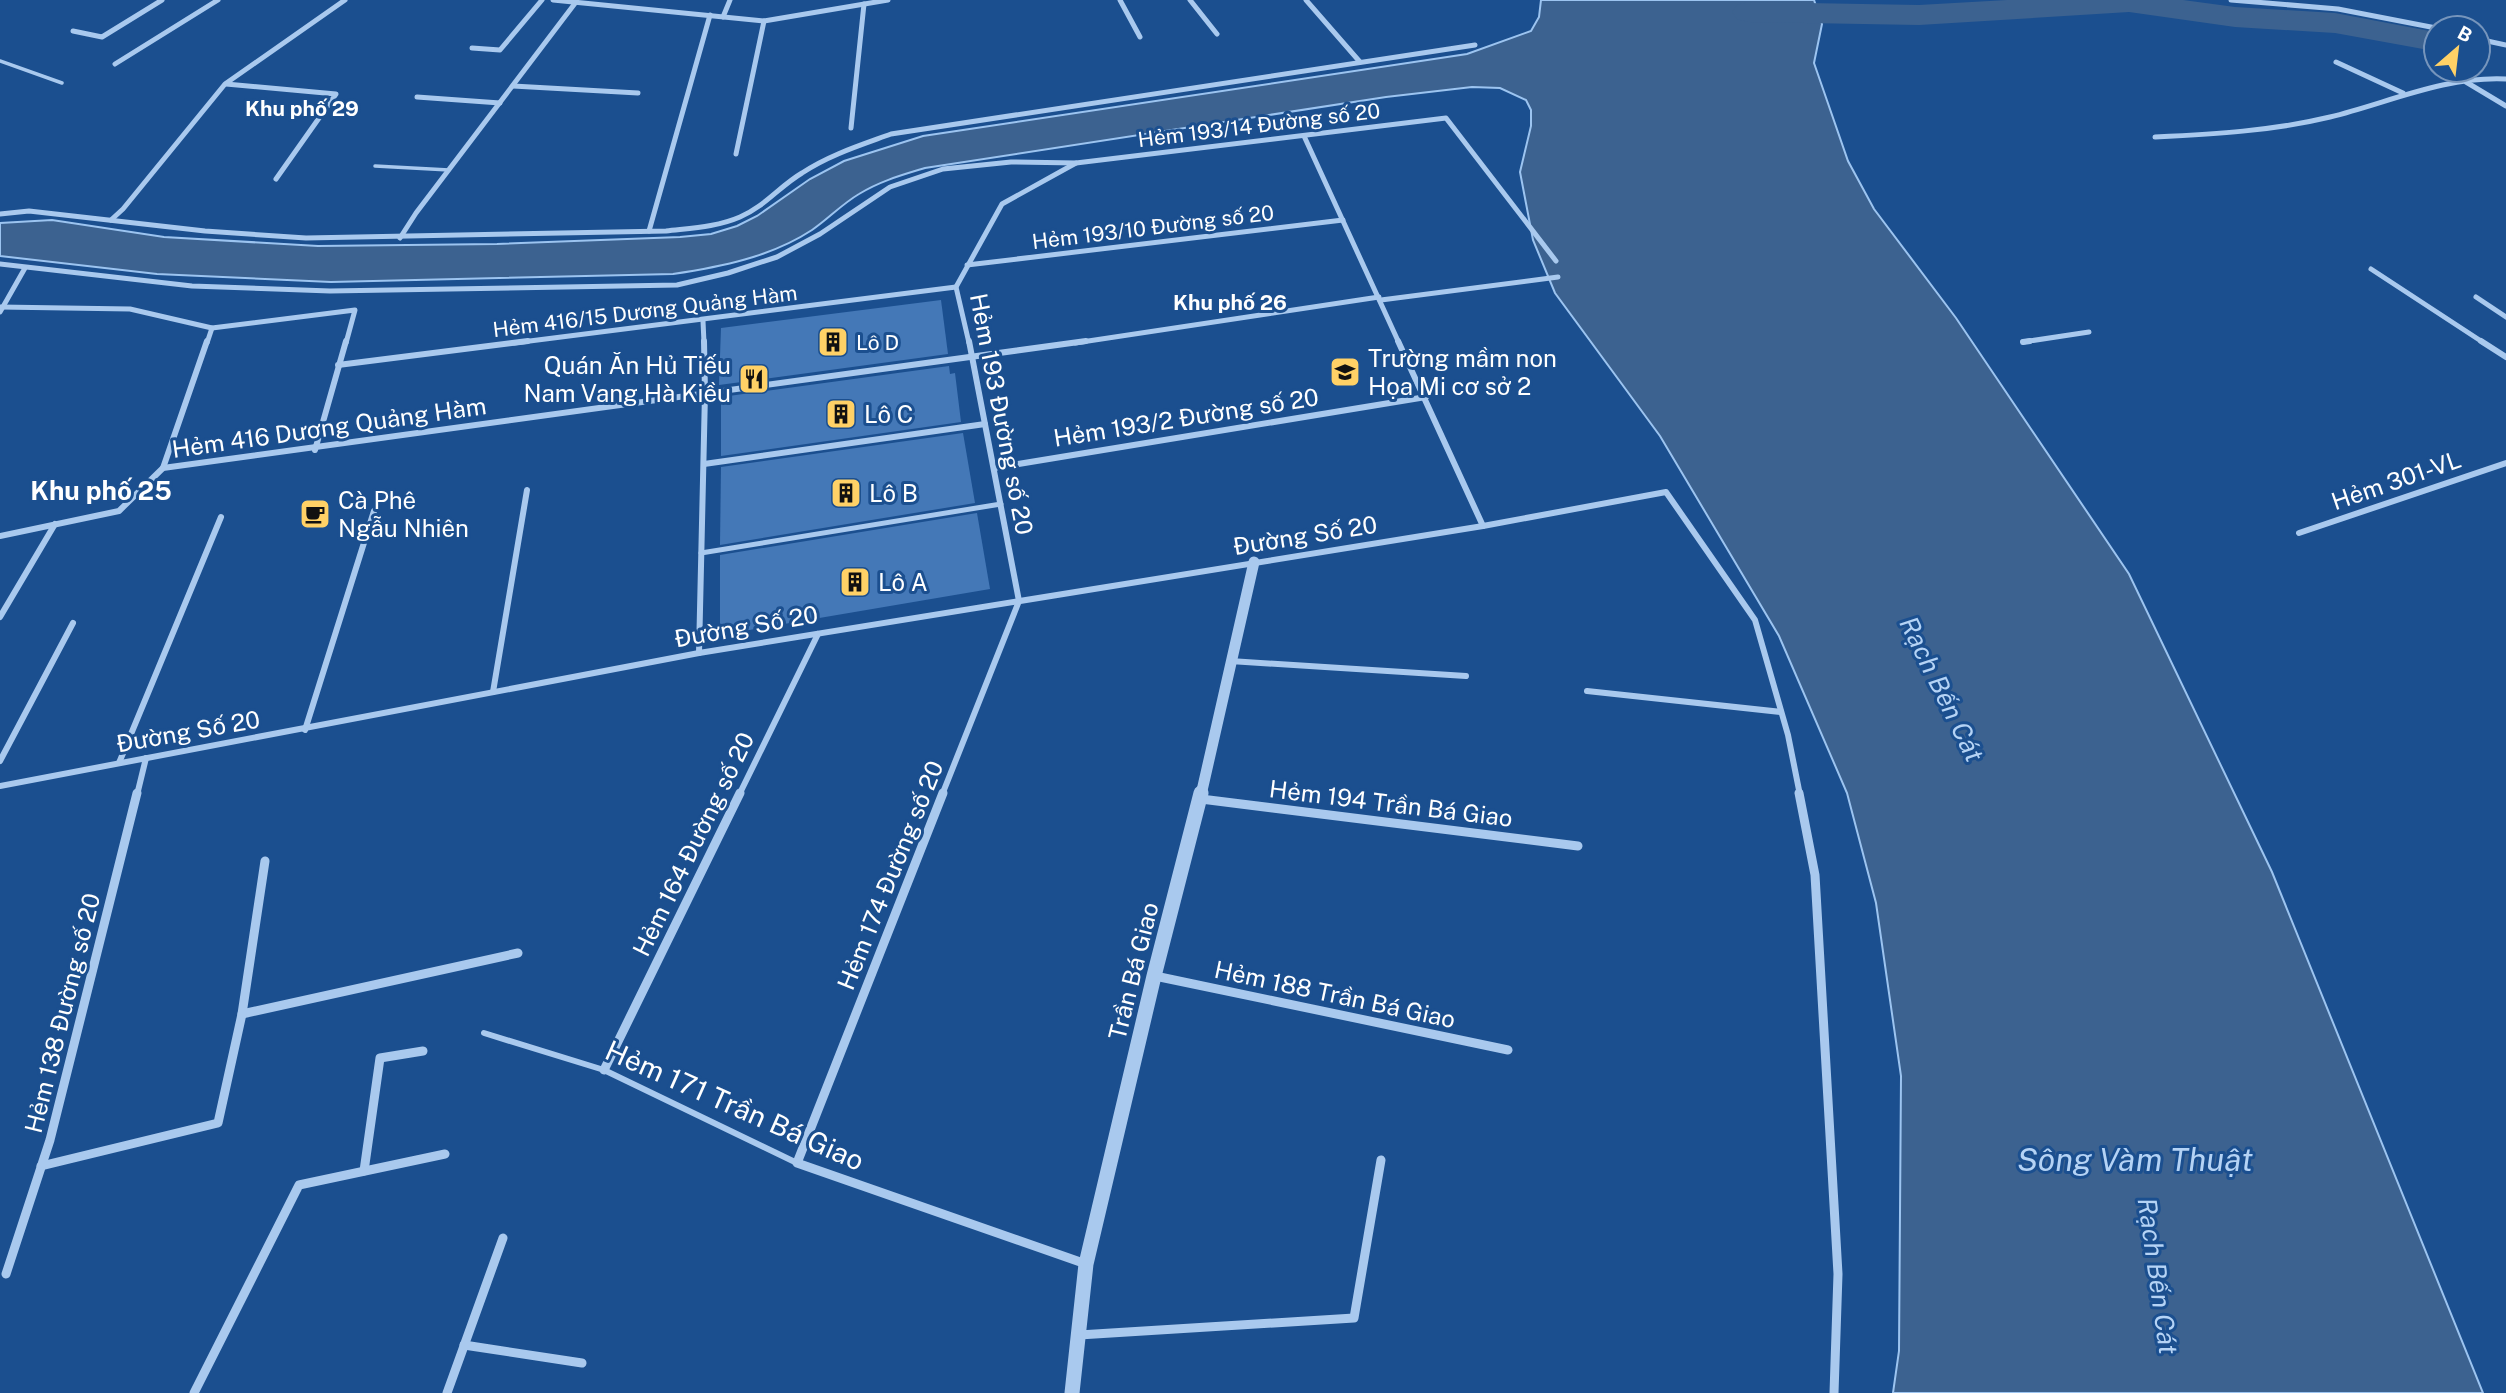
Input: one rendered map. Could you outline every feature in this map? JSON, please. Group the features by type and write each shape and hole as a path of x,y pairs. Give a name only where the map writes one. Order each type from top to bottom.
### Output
{"street":[{"path":"73,31 102,37 162,0"},
{"path":"115,64 218,0"},
{"path":"111,220 123,209 225,84 345,0"},
{"path":"472,48 500,50 542,0"},
{"path":"553,0 764,21 888,0"},
{"path":"723,17 730,0"},
{"path":"1120,0 1140,37"},
{"path":"1190,0 1217,34"},
{"path":"1306,0 1360,62"},
{"path":"2231,0 2338,9 2422,25"},
{"path":"400,238 576,2"},
{"path":"851,128 864,4"},
{"path":"649,231 710,15"},
{"path":"736,154 764,21"},
{"path":"0,214 29,211 205,232 281,237 400,238 649,231 709,226 740,217 762,204 801,173 840,153 891,134 1475,45"},
{"path":"2336,62 2404,93"},
{"path":"225,84 336,94 276,179"},
{"path":"2155,137 2246,133 2331,117 2404,93 2455,84"},
{"path":"2469,84 2506,106"},
{"path":"513,86 638,93"},
{"path":"417,97 500,103"},
{"name":"Hẻm 193/14 Đường số 20","path":"1076,163 1446,118 1556,261"},
{"path":"1304,136 1483,526"},
{"path":"0,264 192,286 330,291 677,285 728,274 771,259 807,242 878,193 904,180 1018,160 1076,163"},
{"name":"Hẻm 193 Đường số 20","path":"1019,601 973,358 956,288 1002,204 1076,163"},
{"name":"Hẻm 193/10 Đường số 20","path":"967,265 1343,220"},
{"path":"1,308 25,268"},
{"path":"2371,269 2506,357"},
{"name":"Hẻm 416 Dương Quảng Hàm","path":"0,536 119,511 163,468 315,450 1380,299 1558,277"},
{"name":"Hẻm 416/15 Dương Quảng Hàm","path":"338,365 956,288"},
{"path":"2476,297 2506,317"},
{"path":"1,308 130,309 212,328 355,310 315,450"},
{"path":"699,653 704,464 704,321"},
{"path":"163,468 212,328"},
{"path":"2023,342 2089,332"},
{"name":"Hẻm 193/2 Đường số 20","path":"994,468 1426,397"},
{"path":"704,464 985,424"},
{"name":"Hẻm 301-VL","path":"2299,533 2506,463"},
{"path":"493,692 527,490"},
{"name":"Đường Số 20","path":"0,786 699,653 1483,526 1666,492 1755,620 1781,712"},
{"path":"305,730 374,511"},
{"path":"119,763 221,517"},
{"path":"0,617 55,524"},
{"name":"Trần Bá Giao","path":"1072,1393 1086,1264 1154,976 1200,799 1254,562"},
{"name":"Hẻm 174 Đường số 20","path":"797,1163 1019,601"},
{"path":"0,761 73,623"},
{"name":"Hẻm 164 Đường số 20","path":"604,1070 818,634"},
{"path":"1230,661 1466,676"},
{"path":"1587,691 1781,712 1815,874 1838,1274 1834,1393"},
{"name":"Hẻm 138 Đường số 20","path":"6,1274 41,1166 146,758"},
{"name":"Hẻm 194 Trần Bá Giao","path":"1200,799 1578,846"},
{"path":"41,1166 218,1123 242,1014 265,861"},
{"path":"242,1014 517,953"},
{"name":"Hẻm 188 Trần Bá Giao","path":"1154,976 1508,1050"},
{"path":"364,1171 380,1058 423,1051"},
{"path":"194,1393 299,1185 445,1154"},
{"path":"1078,1335 1354,1318 1381,1160"},
{"name":"Hẻm 171 Trần Bá Giao","path":"797,1163 1086,1264"},
{"path":"447,1393 503,1238"},
{"path":"464,1345 582,1363"}],"lane":[{"path":"0,61 62,83"},
{"path":"375,166 449,170"},
{"path":"701,553 1001,504"},
{"name":"Hẻm 171 Trần Bá Giao","path":"484,1033 604,1070 797,1163"}],"water":[{"name":"Sông Vàm Thuật","path":"1541,0 1814,0 1822,24 1814,63 1848,161 1874,209 1956,318 2129,574 2272,872 2483,1393 1893,1393 1899,1351 1901,1076 1876,903 1847,793 1779,636 1660,436 1555,293 1533,240 1520,172 1531,126 1531,110 1526,100 1500,88 1472,87 1386,97 925,168 867,189 812,230 780,247 727,264 673,274 331,282 157,274 0,256 0,223 52,220 164,237 318,246 497,244 711,234 757,216 810,179 844,161 923,136 1467,54 1531,31 1539,17"}],"building":[{"name":"Lô D","path":"941,300 948,354 719,385 721,328"},
{"name":"Lô C","path":"949,366 950,374 955,373 961,422 721,456 721,397"},
{"name":"Lô B","path":"963,433 975,503 720,545 721,467"},
{"name":"Lô A","path":"977,513 990,589 720,635 720,555"}],"waterway":[{"path":"1748,12 1919,15 2129,2 2235,17 2335,23 2422,39"}],"place":[{"name":"Lô D","path":"833,342"},
{"name":"Trường mầm non Họa Mi cơ sở 2","path":"1345,372"},
{"name":"Quán Ăn Hủ Tiếu Nam Vang Hà Kiều","path":"754,379"},
{"name":"Lô C","path":"841,414"},
{"name":"Lô B","path":"846,493"},
{"name":"Cà Phê Ngẫu Nhiên","path":"315,514"},
{"name":"Lô A","path":"855,582"}],"district":[{"name":"Khu phố 29","path":"302,108"},
{"name":"Khu phố 26","path":"1230,302"},
{"name":"Khu phố 25","path":"101,490"}],"water label":[{"name":"Rạch Bến Cát","path":"1942,689"},
{"name":"Rạch Bến Cát","path":"2158,1276"}]}
